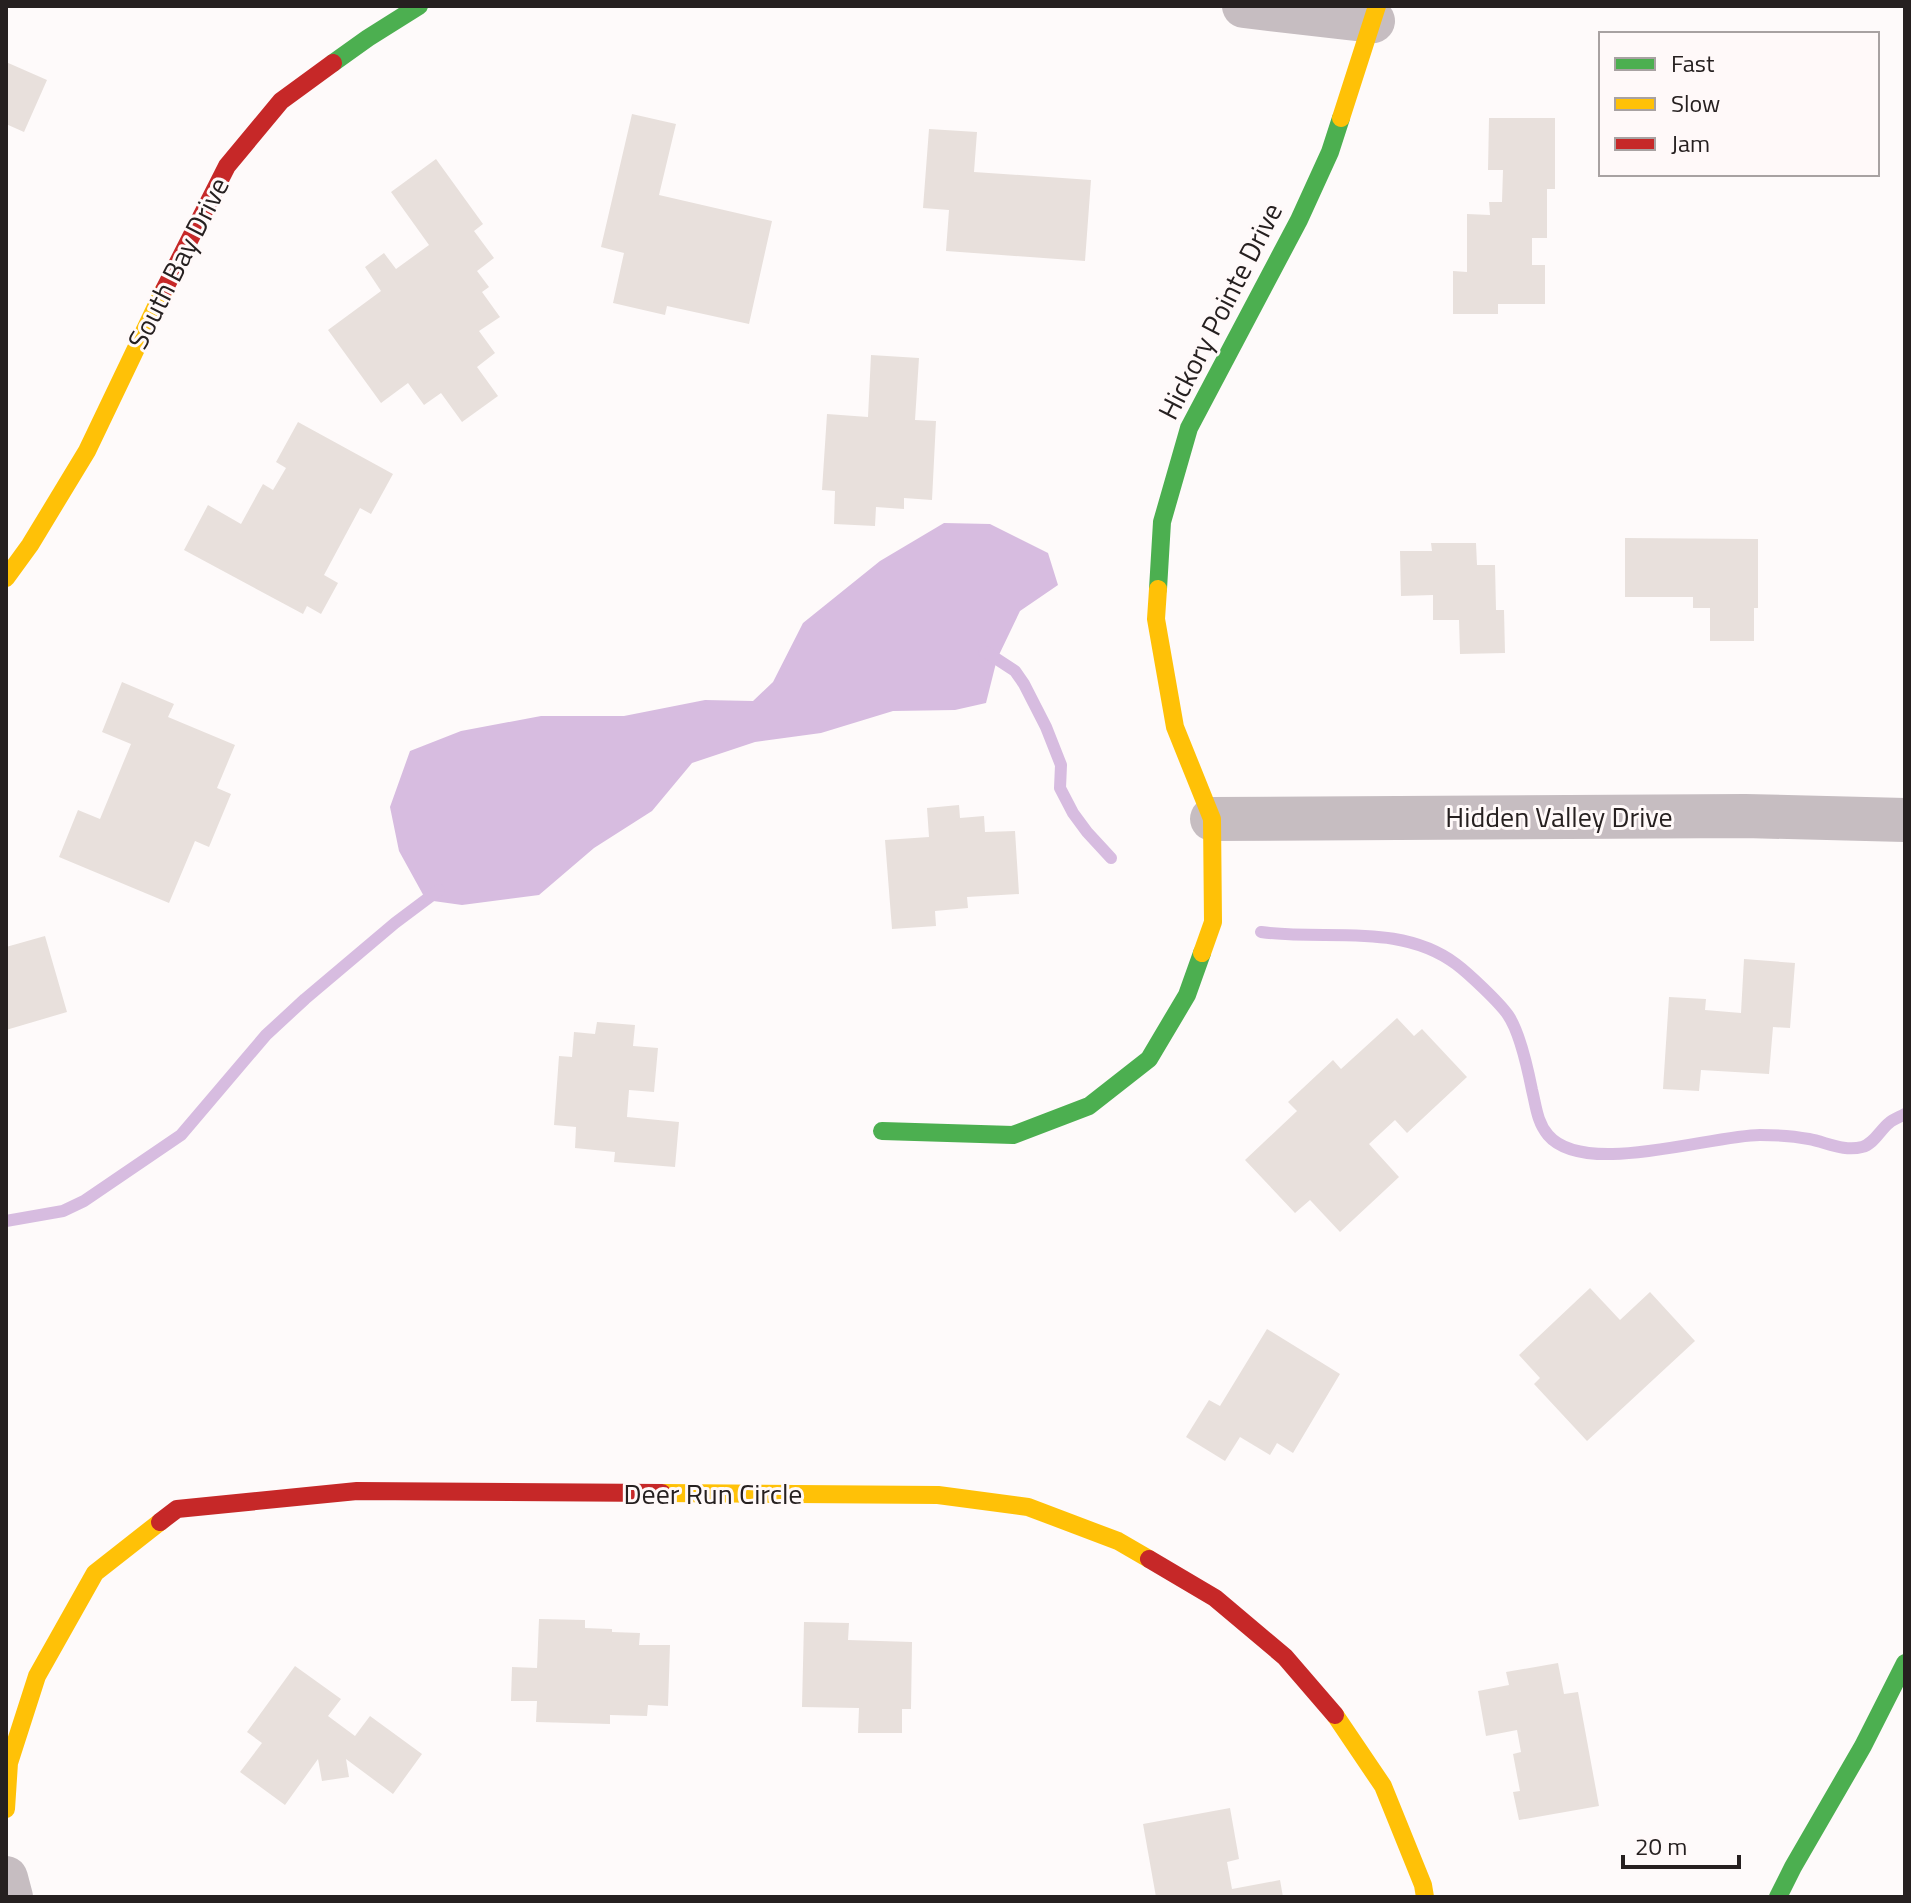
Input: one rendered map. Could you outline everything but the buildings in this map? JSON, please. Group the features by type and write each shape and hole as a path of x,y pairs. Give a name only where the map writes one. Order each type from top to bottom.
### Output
{"street":[{"name":"South Bay Drive","path":"6,578 30,545 87,451 153,311 227,166 281,101 368,38 419,6"},
{"path":"1244,6 1375,14"},
{"name":"Hickory Pointe Drive","path":"882,1131 1013,1135 1089,1106 1149,1059 1187,995 1213,922 1212,819 1175,727 1156,619 1162,522 1189,428 1299,220 1330,152 1375,14"},
{"name":"Hidden Valley Drive","path":"1212,819 1745,816 1905,820"},
{"name":"Deer Run Circle","path":"6,1809 9,1763 37,1676 95,1573 177,1509 357,1491 938,1495 1028,1507 1118,1541 1215,1598 1285,1657 1339,1719 1383,1786 1425,1897"},
{"path":"1778,1897 1863,1746 1905,1663"},
{"path":"6,1878 11,1897"}],"shaded area":[{"path":"944,523 990,524 1048,553 1058,585 1020,611 997,659 986,703 955,710 893,711 821,733 755,742 692,763 652,811 594,848 539,895 462,905 426,900 399,851 390,807 410,751 461,731 541,716 624,716 705,700 753,701 773,682 803,623 880,561"}],"waterway":[{"path":"984,652 1015,671 1024,684 1061,765 1060,788 1073,813 1111,858"},
{"path":"6,1221 63,1211 84,1201 181,1135 266,1035 395,923 439,890"},
{"path":"1261,932 1387,938 1434,951 1456,964 1508,1015 1523,1051 1541,1125 1548,1135 1565,1147 1589,1153 1618,1154 1760,1135 1797,1137 1855,1148 1870,1143 1891,1122 1905,1114"}],"traffic: fast":[{"path":"333,63 419,6"},
{"path":"1158,589 1162,522 1189,428 1299,220 1330,152 1341,118"},
{"path":"882,1131 1013,1135 1089,1106 1149,1059 1187,995 1202,953"},
{"path":"1778,1897 1863,1746 1905,1663"}],"traffic: slow":[{"path":"1341,118 1377,6"},
{"path":"6,578 30,545 87,451 164,290"},
{"path":"1158,589 1156,619 1175,727 1212,819 1213,922 1202,953"},
{"path":"662,1493 938,1495 1028,1507 1118,1541 1149,1559"},
{"path":"6,1809 9,1763 37,1676 95,1573 160,1522"},
{"path":"1335,1715 1383,1786 1425,1897"}],"traffic: jam":[{"path":"164,290 227,166 281,101 333,63"},
{"path":"160,1522 177,1509 357,1491 662,1493"},
{"path":"1149,1559 1215,1598 1285,1657 1335,1715"}]}
